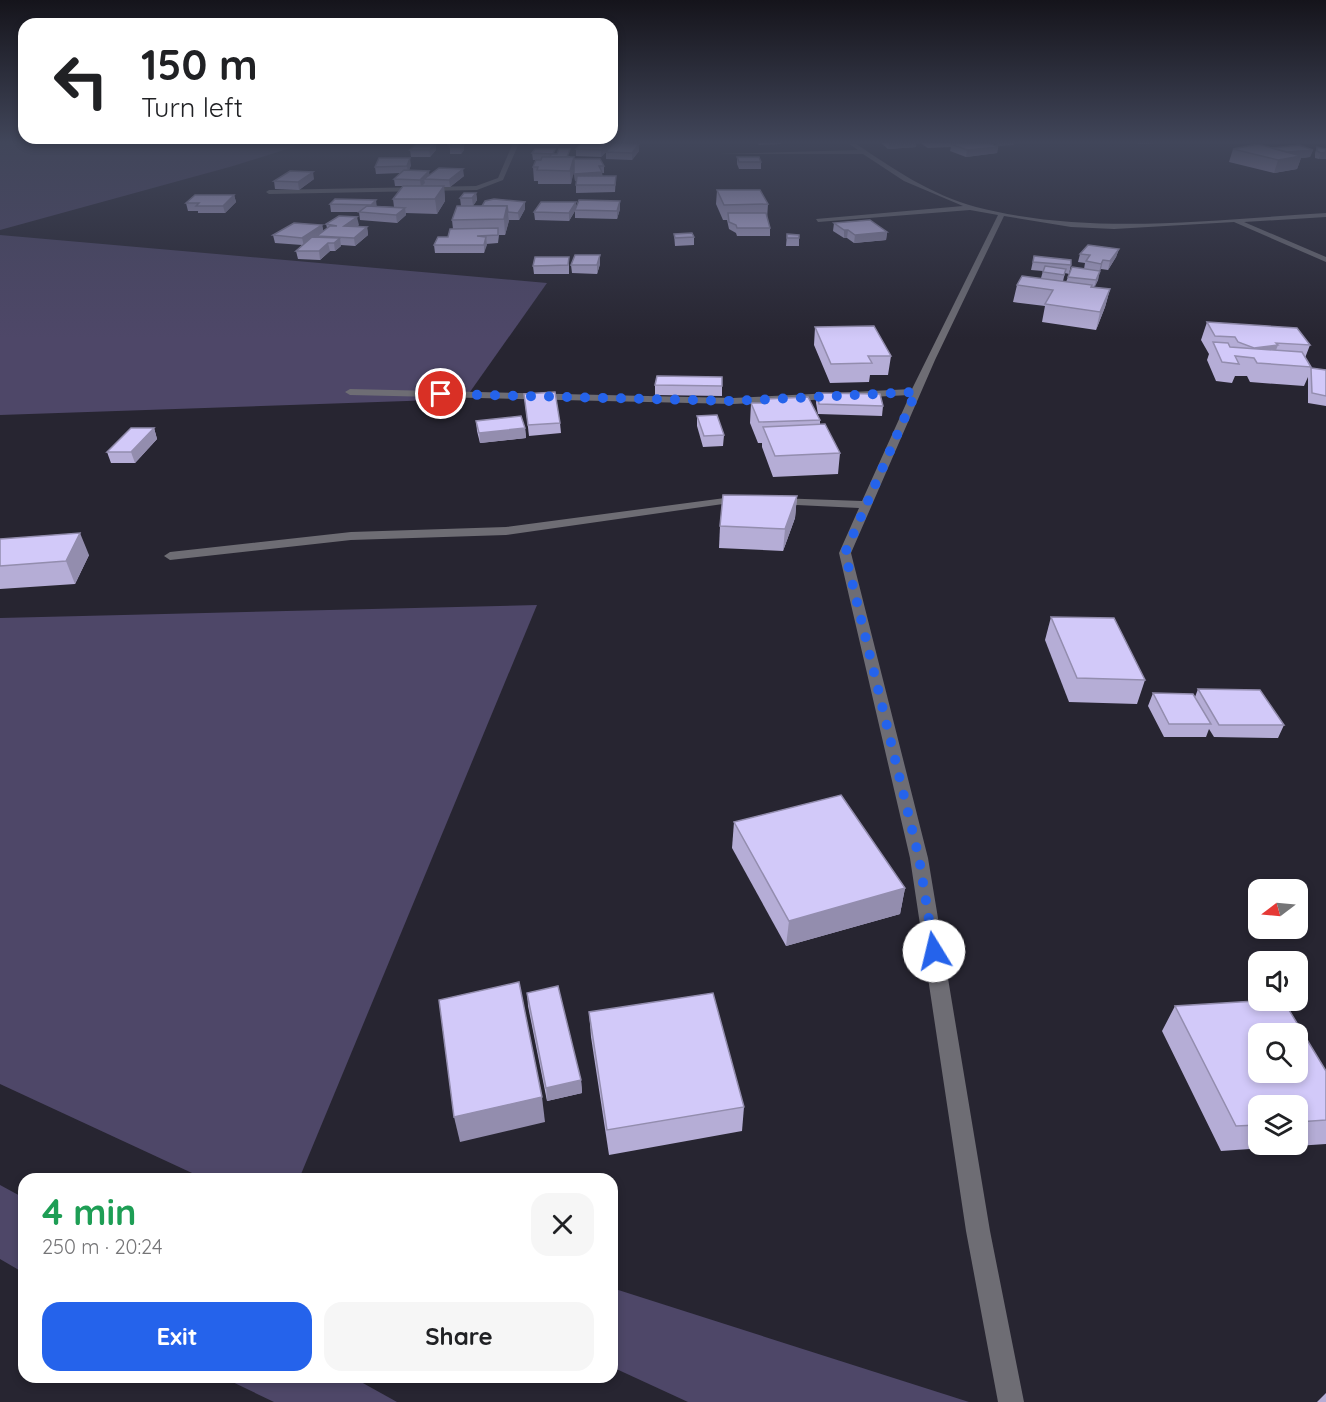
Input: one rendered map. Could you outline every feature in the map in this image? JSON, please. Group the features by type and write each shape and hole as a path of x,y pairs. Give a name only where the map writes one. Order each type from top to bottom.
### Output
{"street":[{"path":"818,220 967,208"},
{"path":"975,208 1071,225 1114,227 1326,215"},
{"path":"1002,213 916,392 845,553 919,858 978,1231 1011,1402"},
{"path":"1234,220 1326,260"},
{"path":"350,392 733,401 916,392"},
{"path":"170,556 351,536 506,531 632,515 732,499 866,505"}],"shaded area":[{"path":"0,208 79,208 0,230"},
{"path":"0,235 547,283 465,399 0,415"},
{"path":"537,605 301,1173 192,1173 0,1084 0,618"},
{"path":"0,1185 18,1195 18,1270 0,1259"},
{"path":"618,1290 969,1402 688,1402 618,1370"},
{"path":"234,1383 363,1383 397,1402 274,1402"}],"building":[{"path":"364,208 404,208 396,215 359,212"},
{"path":"456,208 506,208 504,219 452,220"},
{"path":"507,208 521,208 518,213 508,212"},
{"path":"537,208 572,208 569,213 534,212"},
{"path":"576,208 618,208 617,211"},
{"path":"728,213 766,213 770,228 737,228 729,222"},
{"path":"339,216 357,217 344,226 367,227 354,238 317,236 330,226 337,226 326,224"},
{"path":"870,220 887,232 855,235 834,223"},
{"path":"294,223 322,225 302,238 273,235"},
{"path":"498,228 498,235 477,236 486,237 484,245 434,245 438,237 448,237 450,229"},
{"path":"692,233 694,237 675,238 674,234"},
{"path":"787,234 799,235 799,238 787,238"},
{"path":"312,237 340,238 334,243 328,243 319,251 296,251"},
{"path":"1088,245 1119,249 1110,261 1103,260 1101,264 1086,261 1090,255 1080,254"},
{"path":"575,255 600,255 597,265 571,265"},
{"path":"1034,256 1071,260 1071,265 1033,262"},
{"path":"535,257 569,257 568,265 533,266"},
{"path":"1045,266 1066,269 1064,275 1043,272"},
{"path":"1072,267 1100,271 1096,280 1068,277"},
{"path":"1022,276 1110,289 1100,312 1045,304 1053,290 1017,285"},
{"path":"1207,322 1297,328 1310,345 1276,343 1278,345 1254,348 1238,342 1235,337 1215,336"},
{"path":"874,326 891,356 868,356 872,363 831,364 815,327"},
{"path":"1213,342 1228,343 1230,347 1302,352 1311,367 1257,363 1254,358 1235,356 1239,364 1222,362"},
{"path":"1311,368 1326,370 1326,396 1312,393"},
{"path":"657,376 722,377 722,386 655,385"},
{"path":"555,392 560,423 528,425 524,394"},
{"path":"817,393 880,394 883,406 819,404"},
{"path":"808,397 820,420 759,422 751,403 767,403 766,399"},
{"path":"717,415 724,435 704,436 697,416"},
{"path":"521,416 525,428 479,433 476,421"},
{"path":"825,424 840,453 775,456 763,427"},
{"path":"131,428 154,428 131,452 107,452"},
{"path":"723,495 797,496 785,529 720,526"},
{"path":"80,533 66,561 0,566 0,539"},
{"path":"1051,617 1114,618 1145,680 1077,678"},
{"path":"1198,689 1260,690 1284,725 1219,725"},
{"path":"1153,693 1193,694 1211,724 1169,724"},
{"path":"841,795 905,888 789,921 734,822"},
{"path":"519,982 542,1097 454,1117 439,1000"},
{"path":"558,986 581,1080 546,1088 527,993"},
{"path":"713,993 744,1107 607,1130 589,1012"},
{"path":"1248,1002 1248,1011 1290,1011 1297,1023 1248,1023 1248,1083 1308,1083 1308,1041 1326,1071 1326,1120 1308,1121 1308,1095 1248,1095 1248,1125 1236,1126 1175,1006"}],"route":[{"path":"441,394 733,401 916,392 845,553 919,858 934,951"}]}
